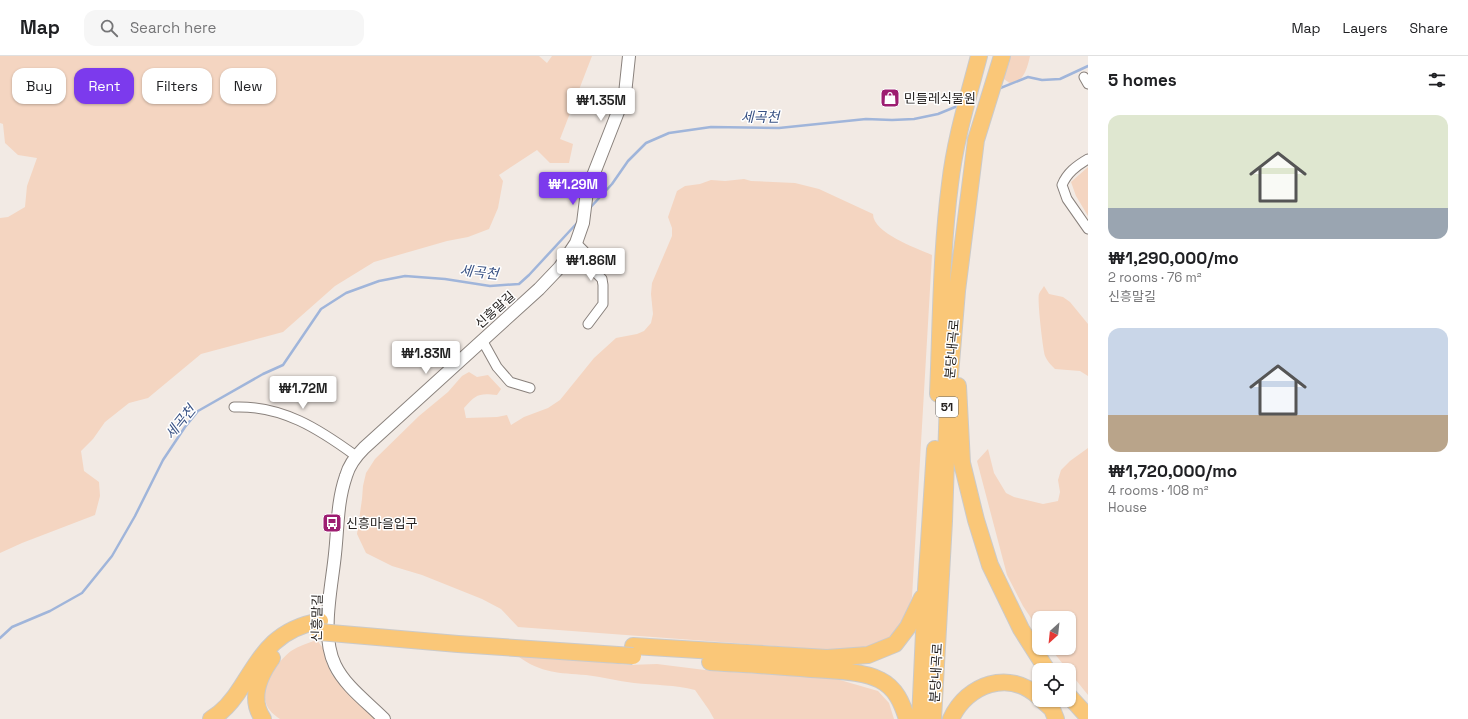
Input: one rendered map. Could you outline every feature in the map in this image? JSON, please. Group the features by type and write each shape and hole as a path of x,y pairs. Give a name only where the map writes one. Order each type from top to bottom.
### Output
{"highway":[{"name":"분당내곡로","path":"914,719 926,589 935,463 944,257 950,183 967,102 979,56"},
{"name":"분당내곡로","path":"934,719 944,521 948,399 956,291 976,140 1002,56"},
{"path":"956,291 958,398 962,463 976,520 990,565 1021,629 1043,663"},
{"path":"211,719 229,704 259,660 278,638 293,629 320,627 451,644 828,658 868,655 894,644 908,627 926,589"},
{"path":"263,719 258,712 255,700 260,680 268,664 281,649 294,640 320,627"},
{"path":"633,651 839,671 872,676 888,685 896,693 914,719"},
{"path":"952,719 956,708 966,696 989,684 1012,682 1032,692"},
{"path":"1076,704 1088,717"},
{"path":"1050,707 1056,719"}],"street":[{"name":"신흥말길","path":"384,719 352,689 334,664 328,641 337,513 340,493 346,474 356,456 482,340 539,290 560,267 576,243 583,223 587,191 625,94 629,56"},
{"path":"1088,159 1075,167 1065,177 1062,185 1067,199 1088,229"},
{"path":"576,243 584,251 589,266 602,279 603,285 603,304 588,324"},
{"path":"482,340 497,367 510,382 530,388"},
{"path":"234,407 248,406 276,410 303,421 325,433 356,456"}],"shaded area":[{"path":"0,56 539,56 547,63 552,56 592,56 560,139 573,144 569,163 550,163 537,150 499,175 503,181 498,208 489,229 468,237 447,241 374,262 335,286 283,332 201,354 148,398 129,403 105,422 93,439 81,451 84,471 99,482 100,496 95,515 0,553 0,218 8,217 25,207 27,186 37,158 18,155 5,143 3,124 0,123"},
{"path":"1009,56 1030,56 1026,70 1022,77 1011,84 1001,77"},
{"path":"1088,167 1088,216 1076,196 1071,182"},
{"path":"744,179 751,181 795,183 819,189 873,214 875,221 887,233 906,244 932,255 912,597 902,623 897,631 888,640 878,646 865,649 852,651 825,651 518,627 501,609 482,599 422,575 392,566 366,553 357,534 366,473 375,459 419,416 448,392 462,376 469,372 477,377 488,375 501,389 497,395 486,394 475,397 464,408 466,418 497,417 507,415 511,425 524,417 548,408 560,400 594,358 616,338 637,334 644,331 651,323 653,314 651,294 652,283 672,236 672,228 668,217 677,191 685,186 700,184 711,180 725,181"},
{"path":"1044,286 1049,294 1063,297 1070,302 1088,324 1088,376 1080,371 1055,369 1046,358 1039,315 1039,293"},
{"path":"1088,448 1088,695 1076,680 1076,663 1062,663 1056,655 1076,655 1076,611 1032,611 1032,620 1023,606 1007,575 977,461 988,449 994,473 1006,493 1014,497 1043,504 1058,501 1060,492 1058,480 1061,470 1070,461"},
{"path":"317,640 325,651 327,664 332,675 367,709 375,719 280,719 273,714 267,706 265,696 266,689 271,674 276,667 291,651"},
{"path":"537,656 629,665 657,664 713,671 833,678 878,691 889,703 894,719 714,719 695,690 551,671 535,666 519,657"}],"waterway":[{"name":"세곡천","path":"998,89 1028,77 1042,80 1060,79 1088,66"},
{"name":"세곡천","path":"589,209 612,184 628,161 646,143 669,133 711,127 779,128 866,119 914,119 938,114 960,105"},
{"name":"세곡천","path":"0,638 12,627 50,611 82,593 112,556 135,516 163,460 185,427 198,411 263,374 283,365 321,309 346,293 379,281 405,276 445,279 490,286 519,284 578,222"}],"place":[{"name":"민들레식물원","path":"890,98"},
{"name":"신흥마을입구","path":"332,523"}]}
